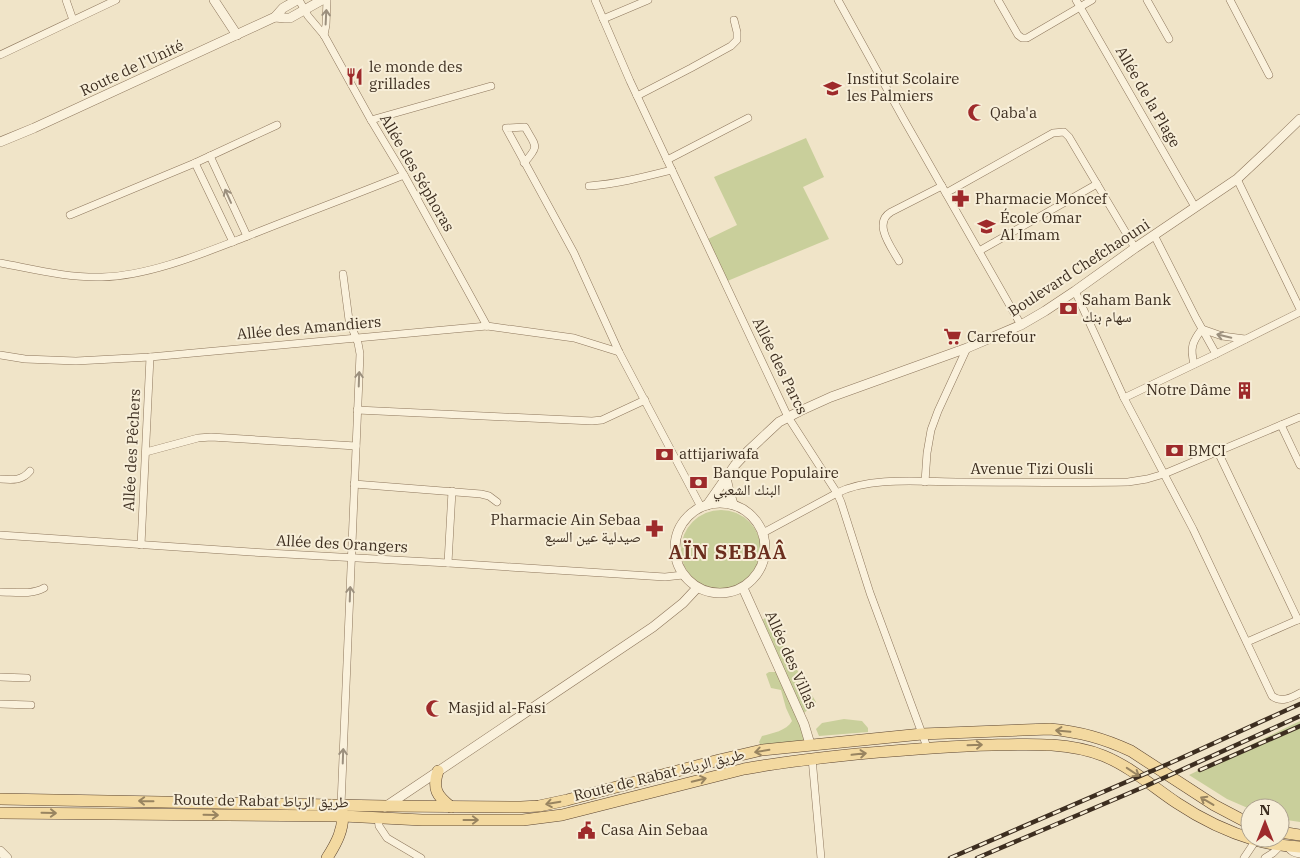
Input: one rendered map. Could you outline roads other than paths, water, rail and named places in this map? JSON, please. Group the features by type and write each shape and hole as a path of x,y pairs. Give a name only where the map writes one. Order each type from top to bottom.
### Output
{"main road":[{"name":"Route de Rabat طريق الرباط","path":"0,813 342,811 386,806 521,808 567,800 762,750 922,734 1050,730 1092,735 1131,751 1214,805 1240,819"},
{"name":"Route de Rabat طريق الرباط","path":"0,799 342,811 378,818 523,820 562,815 744,769 812,758 927,747 1040,745 1063,746 1103,756 1129,769 1190,811 1240,834"},
{"path":"438,771 435,778 436,788 441,799 451,807"},
{"path":"327,858 340,832 342,811"}],"street":[{"path":"66,0 73,20"},
{"path":"0,55 116,0"},
{"path":"214,0 237,35"},
{"path":"275,16 283,8 298,0"},
{"name":"Allée des Séphoras","path":"298,0 312,22 324,34 487,326"},
{"path":"275,16 288,18 322,0"},
{"path":"324,34 326,0"},
{"name":"Allée des Parcs","path":"595,0 637,96 788,417 837,493 870,593 927,747"},
{"path":"603,19 648,0"},
{"path":"838,0 1021,325"},
{"path":"998,0 1018,35 1022,38 1027,38 1092,0"},
{"name":"Allée de la Plage","path":"1076,0 1195,207"},
{"path":"1147,0 1169,39"},
{"path":"1230,0 1269,75"},
{"name":"Route de l'Unité","path":"0,142 275,16"},
{"path":"637,96 731,46 738,40 738,32 734,20"},
{"path":"371,120 492,86"},
{"path":"667,160 748,118"},
{"name":"Boulevard Chefchaouni","path":"704,506 748,451 779,422 832,397 967,348 1021,325 1045,311 1237,179 1300,118"},
{"path":"70,215 195,164 277,125"},
{"path":"524,163 535,151 535,145 525,127 506,128 524,163 574,253 619,352 704,506"},
{"path":"899,262 882,226 884,218 891,212 944,189 1053,132 1064,132 1069,137 1135,248"},
{"path":"210,156 246,236"},
{"path":"195,164 233,242"},
{"path":"588,186 602,185 672,170"},
{"path":"0,262 68,275 102,277 147,270 188,259 404,175"},
{"path":"1124,398 1246,339 1300,310 1237,179"},
{"path":"978,250 1097,184"},
{"path":"1154,235 1216,354"},
{"path":"342,811 360,354 347,306 343,274"},
{"path":"1075,291 1124,398 1193,529 1272,696 1278,700 1285,700 1300,694"},
{"name":"Allée des Amandiers","path":"0,355 25,359 76,361 150,358 355,337 487,326 574,338 619,352"},
{"path":"1202,329 1222,336 1246,339"},
{"path":"1194,364 1193,342 1202,329"},
{"path":"925,482 931,430 967,348"},
{"name":"Allée des Pêchers","path":"141,544 150,358"},
{"path":"357,410 592,421 602,420 645,400"},
{"name":"Avenue Tizi Ousli","path":"763,533 837,493 858,485 903,482 1128,482 1147,479 1164,474 1300,417"},
{"path":"1281,425 1300,465"},
{"path":"146,452 198,438 211,437 356,446"},
{"path":"1218,452 1299,619 1247,642"},
{"path":"0,479 21,479 30,471"},
{"path":"726,478 733,504"},
{"path":"354,484 486,495 497,502"},
{"path":"448,563 452,491"},
{"path":"720,503 733,504 752,515 763,533 766,545 765,558 761,570 743,588 728,593 712,593 697,588 683,575 677,563 674,550 676,536 681,524 690,514 704,506 720,503"},
{"name":"Allée des Orangers","path":"0,535 665,577 683,575"},
{"path":"0,592 32,592 44,588"},
{"path":"421,858 387,838 379,826 378,818 386,806 653,627 697,588"},
{"name":"Allée des Villas","path":"743,588 804,724 810,744"},
{"path":"0,677 27,678"},
{"path":"0,704 31,705"},
{"path":"812,758 821,858"},
{"path":"1265,858 1281,848"},
{"path":"1286,848 1293,853 1300,854"},
{"path":"0,851 7,858"}],"railway":[{"path":"950,858 1168,764 1300,704"},
{"path":"977,858 1146,786 1300,716"},
{"path":"1200,770 1300,726"}],"place":[{"name":"le monde des grillades","path":"355,76"},
{"name":"Institut Scolaire les Palmiers","path":"833,88"},
{"name":"Qaba'a","path":"976,113"},
{"name":"Pharmacie Moncef","path":"961,199"},
{"name":"École Omar Al Imam","path":"986,227"},
{"name":"Saham Bank سهام بنك","path":"1068,309"},
{"name":"Carrefour","path":"953,337"},
{"name":"Notre Dâme","path":"1245,390"},
{"name":"BMCI","path":"1174,451"},
{"name":"attijariwafa","path":"665,454"},
{"name":"Banque Populaire البنك الشعبي","path":"699,482"},
{"name":"Pharmacie Ain Sebaa صيدلية عين السبع","path":"655,529"},
{"name":"Masjid al-Fasi","path":"434,708"},
{"name":"Casa Ain Sebaa","path":"587,830"}],"district":[{"name":"AÏN SEBAÂ","path":"728,552"}]}
